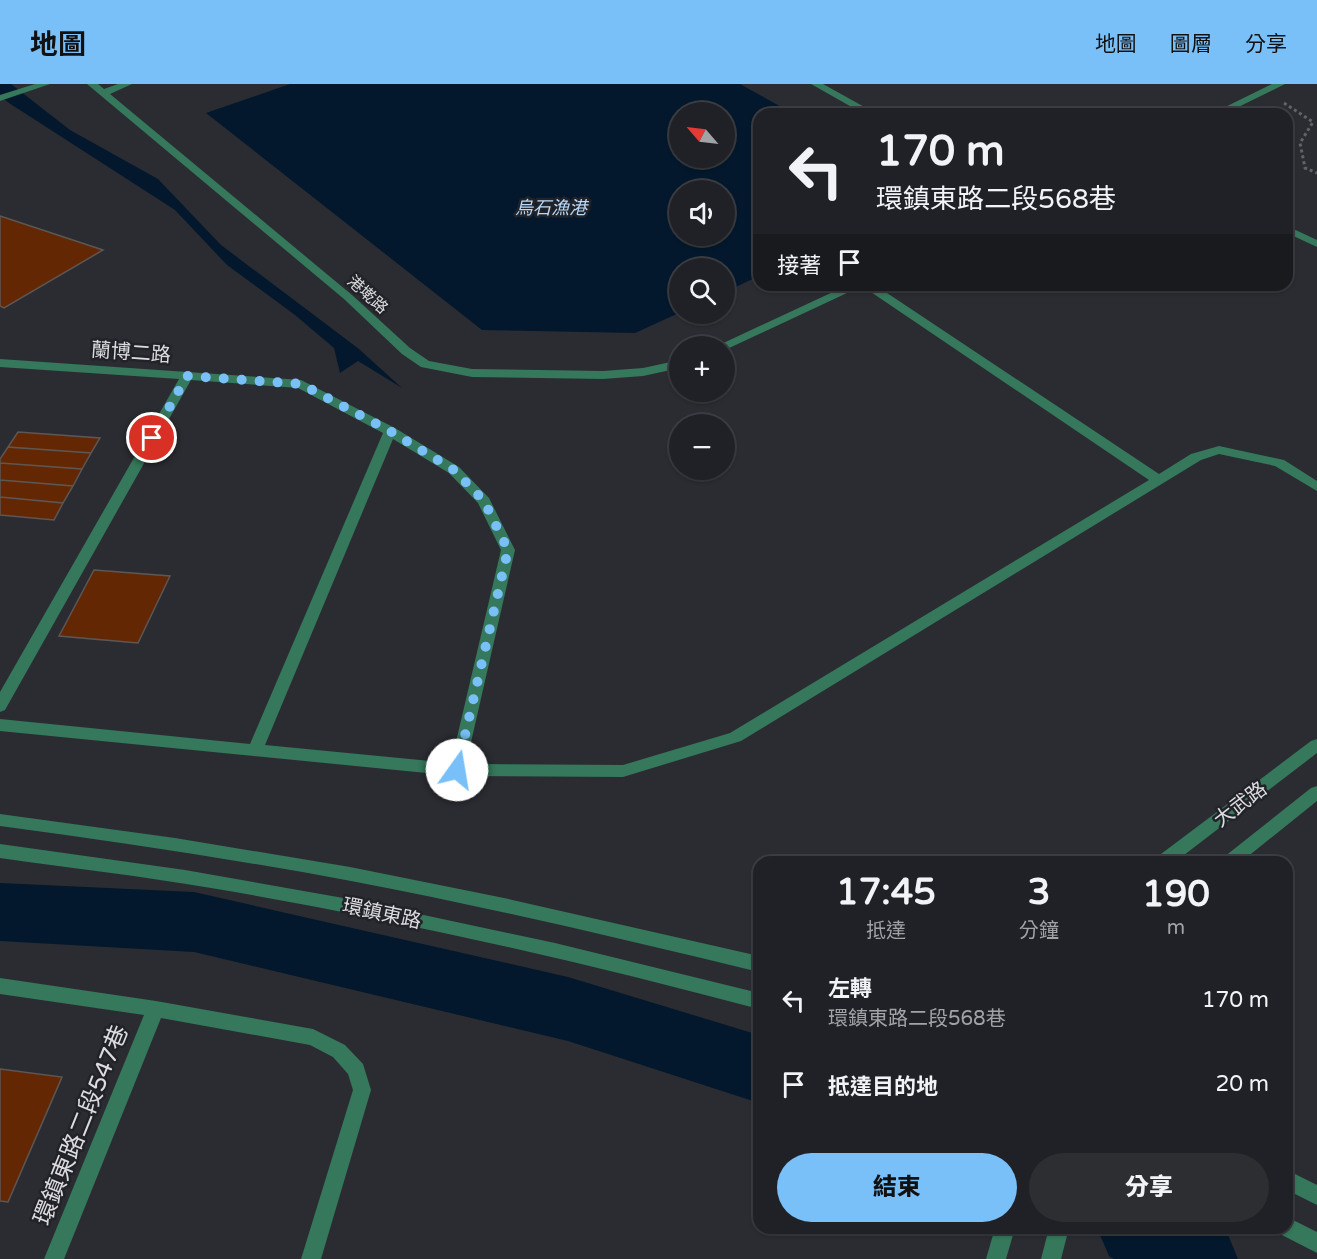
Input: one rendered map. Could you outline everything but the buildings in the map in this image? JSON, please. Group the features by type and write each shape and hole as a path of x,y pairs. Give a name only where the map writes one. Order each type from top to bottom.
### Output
{"street":[{"path":"0,98 45,84"},
{"name":"港墘路","path":"92,84 348,297 406,351 425,364 472,373 603,375 643,372 669,366"},
{"path":"102,93 127,84"},
{"path":"816,84 861,108"},
{"path":"1229,108 1280,84"},
{"path":"1293,232 1317,244"},
{"path":"735,341 844,291"},
{"path":"876,291 1157,479"},
{"name":"蘭博二路","path":"0,363 301,384 390,431 454,470 484,501 508,550 457,770"},
{"path":"0,706 187,376"},
{"path":"255,750 390,431"},
{"path":"0,725 457,770 623,771 735,737 1196,457 1219,450 1279,463 1317,487"},
{"name":"大武路","path":"1170,856 1317,745"},
{"name":"大武路","path":"1237,856 1317,792"},
{"name":"環鎮東路","path":"0,820 135,838 350,874 574,921 753,963"},
{"name":"環鎮東路","path":"0,851 209,881 348,906 632,967 753,998"},
{"path":"0,986 156,1009 313,1037 339,1051 356,1070 362,1090 311,1259"},
{"name":"環鎮東路二段547巷","path":"54,1259 156,1009"},
{"path":"1293,1182 1317,1196"},
{"path":"1293,1230 1317,1243"},
{"path":"996,1259 1003,1234"},
{"path":"1051,1258 1057,1234"}],"path":[{"path":"1262,92 1289,108"},
{"path":"1293,110 1313,122 1300,143 1305,168 1317,173"}],"water":[{"path":"0,84 11,84 70,130 158,179 221,245 359,349 402,388 358,361 340,373 334,348 295,315 227,265 175,210 9,103 0,96"},
{"name":"烏石漁港","path":"290,84 740,84 783,108 753,108 753,279 735,287 735,258 669,258 669,318 635,333 482,330 206,113"}],"waterway":[{"path":"0,912 194,922 568,1009 753,1067"},
{"path":"1149,1234 1197,1259"}],"route":[{"path":"152,438 187,376 301,384 390,431 454,470 484,501 508,550 457,770"}]}
